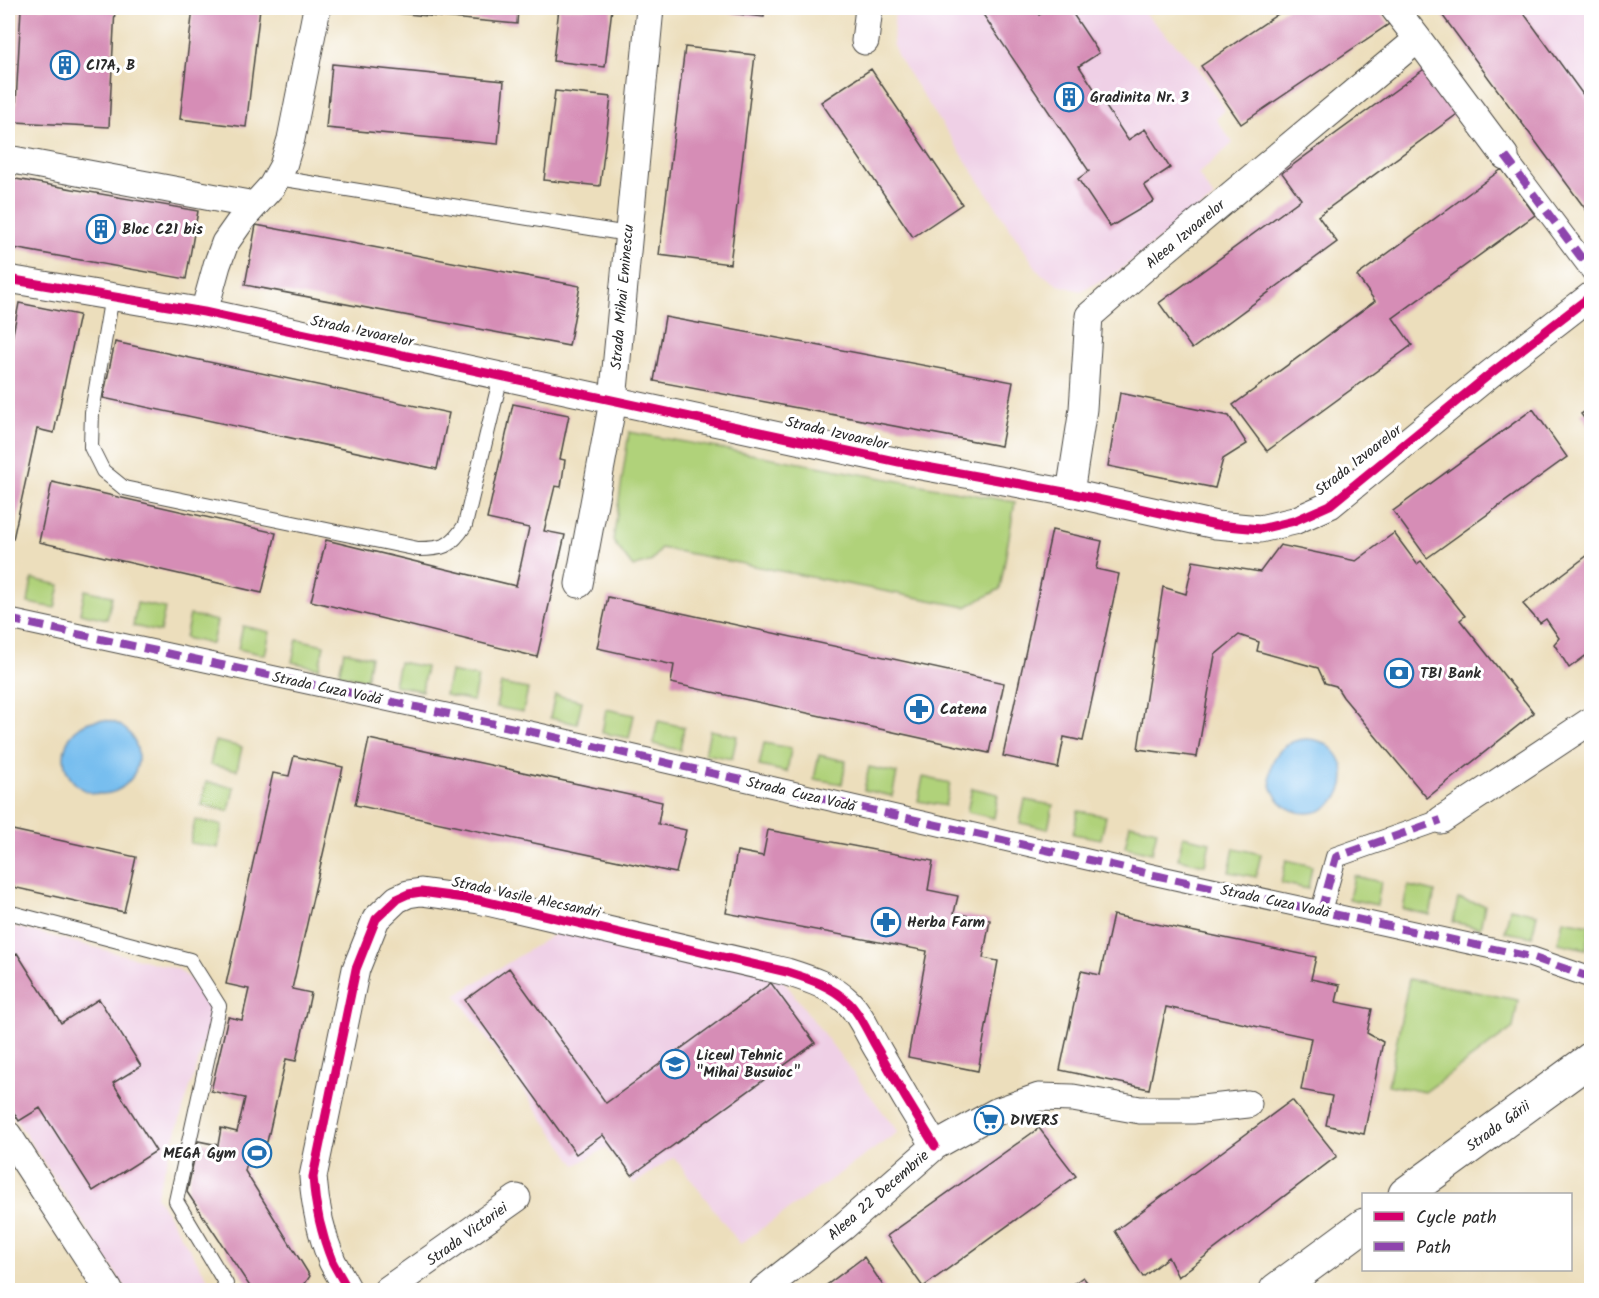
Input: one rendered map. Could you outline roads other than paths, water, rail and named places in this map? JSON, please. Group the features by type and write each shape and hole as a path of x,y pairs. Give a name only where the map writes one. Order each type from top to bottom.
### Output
{"street":[{"path":"204,312 225,243 278,178 291,139 317,8"},
{"name":"Strada Mihai Eminescu","path":"579,584 613,401 650,8"},
{"path":"865,41 869,8"},
{"path":"1394,8 1592,272"},
{"name":"Aleea Izvoarelor","path":"1070,493 1083,409 1089,316 1418,39"},
{"path":"8,159 254,205"},
{"name":"Strada Izvoarelor","path":"8,279 204,312 899,462 1070,493 1205,523 1260,529 1293,521 1330,505 1454,403 1592,295"},
{"name":"Strada Cuza Vodă","path":"8,619 548,736 1159,876 1531,957 1592,978"},
{"path":"1321,911 1336,857 1441,820 1592,720"},
{"name":"Strada Vasile Alecsandri","path":"348,1290 332,1260 318,1219 313,1177 317,1148 356,969 376,919 397,899 408,894 421,892 440,894 501,905 811,979 831,989 849,1003 863,1021 882,1058 935,1146"},
{"name":"Strada Gării","path":"1406,1193 1592,1058"},
{"name":"Aleea 22 Decembrie","path":"763,1290 843,1227 935,1146 996,1112 1039,1097 1073,1098 1140,1110 1193,1110 1248,1104"},
{"path":"8,1135 109,1290"},
{"name":"Strada Victoriei","path":"387,1290 517,1198"},
{"path":"1276,1290 1362,1227"}],"lane":[{"path":"278,178 628,234"},
{"path":"112,296 92,412 91,447 103,471 124,488 406,547 436,549 456,540 465,525 501,376"},
{"path":"8,912 190,960 219,1006 176,1201 226,1284 226,1290"}],"water":[{"path":"101,720 122,726 132,736 138,757 132,778 122,788 101,794 80,788 70,778 64,757 70,736 80,726"},
{"path":"1307,739 1328,745 1338,755 1344,776 1338,797 1328,807 1307,813 1286,807 1276,797 1270,776 1276,755 1286,745"}],"place":[{"name":"C17A, B","path":"65,65"},
{"name":"Gradinita Nr. 3","path":"1069,97"},
{"name":"Bloc C21 bis","path":"101,229"},
{"name":"TBI Bank","path":"1399,673"},
{"name":"Catena","path":"919,709"},
{"name":"Herba Farm","path":"886,922"},
{"name":"Liceul Tehnic \"Mihai Busuioc\"","path":"675,1064"},
{"name":"DIVERS","path":"989,1120"},
{"name":"MEGA Gym","path":"257,1153"}]}
